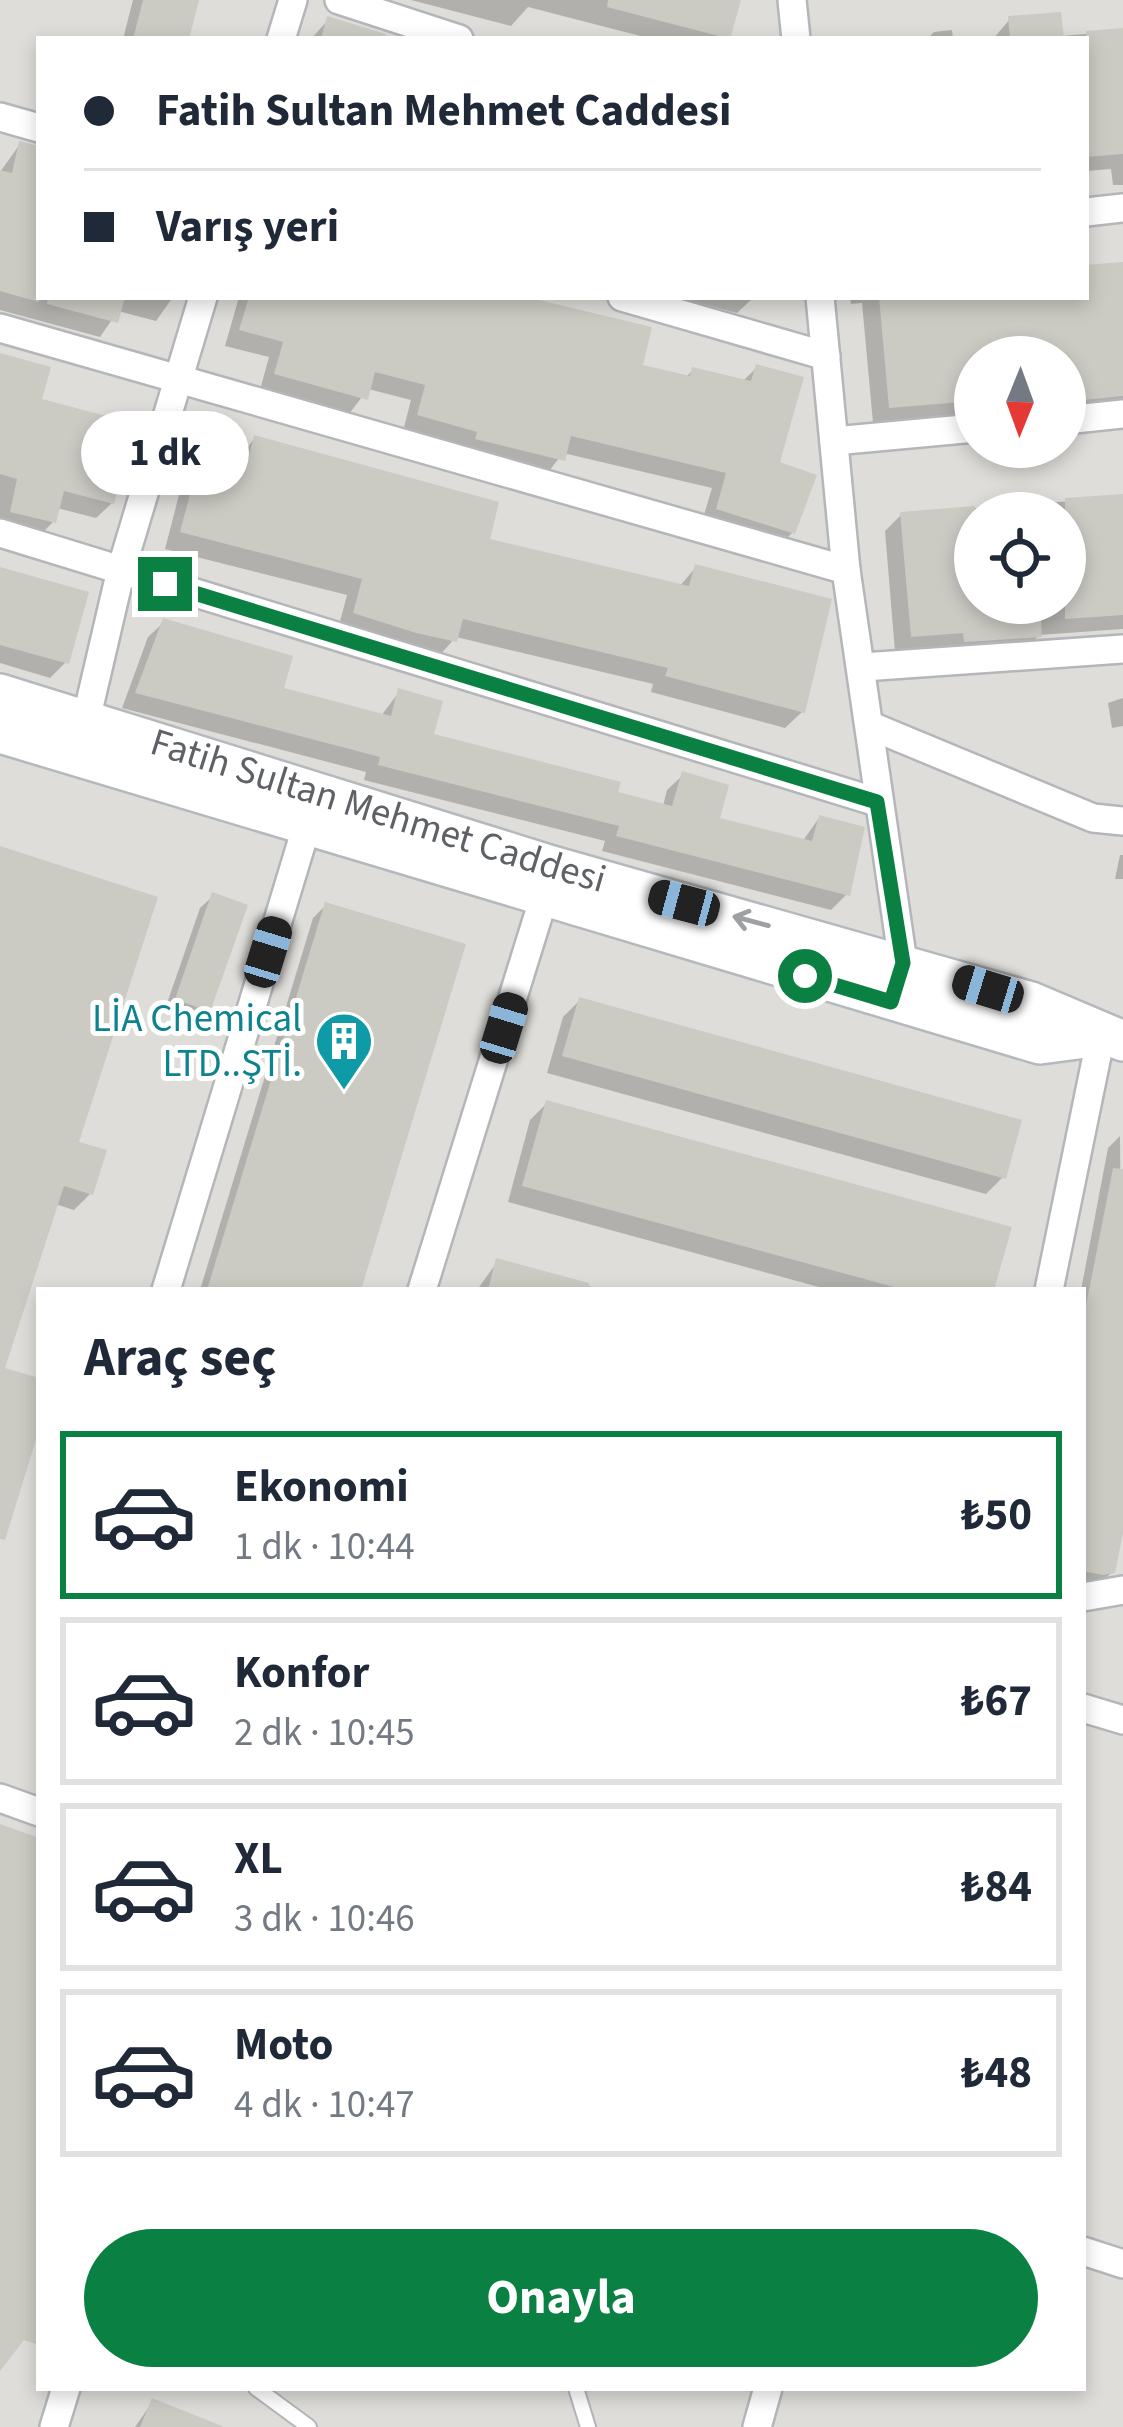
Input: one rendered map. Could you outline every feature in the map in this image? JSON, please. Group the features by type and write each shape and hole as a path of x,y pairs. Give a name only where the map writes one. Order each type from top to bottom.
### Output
{"main road":[{"name":"Fatih Sultan Mehmet Caddesi","path":"0,694 82,738 307,825 903,963 1031,1002 1112,1038"},
{"name":"Fatih Sultan Mehmet Caddesi","path":"0,733 82,738 548,882 891,1002 1040,1044 1112,1038"},
{"path":"891,1002 903,963"}],"street":[{"path":"282,36 293,0"},
{"path":"339,0 450,36"},
{"path":"792,0 796,36"},
{"path":"0,117 36,127"},
{"path":"1089,212 1123,208"},
{"path":"82,738 121,570 202,300"},
{"path":"632,300 826,356"},
{"path":"820,300 846,570 903,963"},
{"path":"0,328 846,570"},
{"path":"1086,417 1123,414"},
{"path":"834,441 954,430"},
{"path":"0,532 877,802"},
{"path":"863,668 1123,649"},
{"path":"871,726 1093,818 1123,821"},
{"path":"167,1287 307,825"},
{"path":"423,1287 548,882"},
{"path":"1050,1287 1112,1038"},
{"path":"1086,1596 1123,1590"},
{"path":"1086,1709 1123,1720"},
{"path":"0,1798 36,1811"},
{"path":"1086,2252 1123,2264"},
{"path":"54,2427 65,2391"},
{"path":"757,2427 767,2391"}],"lane":[{"path":"260,2391 309,2427"},
{"path":"577,2391 588,2427"}],"shaded area":[{"path":"0,0 1123,0 1123,2427 0,2427"}],"building":[{"path":"143,0 199,0 190,36 134,36"},
{"path":"608,0 741,0 731,36 607,7"},
{"path":"1061,12 1064,36 1010,36 1008,16"},
{"path":"327,16 386,34 386,36 322,36"},
{"path":"1123,28 1123,154 1089,157 1086,31"},
{"path":"19,141 36,145 39,302 0,291 0,170 12,173"},
{"path":"1123,262 1123,396 1086,400 1086,336 954,336 954,403 889,408 879,300 1089,300 1089,265"},
{"path":"48,300 124,300 118,323 47,304"},
{"path":"248,300 539,300 652,327 643,365 690,376 692,367 751,381 756,364 804,377 780,462 817,475 795,534 716,509 726,473 571,436 565,461 475,439 477,432 417,415 425,385 375,372 368,400 274,374 283,342 239,330"},
{"path":"0,353 51,367 42,399 136,424 114,504 64,491 56,523 10,512 17,479 0,474"},
{"path":"254,435 499,502 490,539 689,586 695,564 832,599 805,713 665,676 668,668 463,619 457,642 416,633 353,613 362,579 180,532 202,448 248,460"},
{"path":"1123,494 1123,615 1086,618 1086,497"},
{"path":"954,508 954,624 1041,624 1042,637 964,642 963,633 911,637 900,512"},
{"path":"0,567 89,592 69,664 0,645"},
{"path":"163,618 293,656 284,688 391,716 398,688 443,701 434,734 621,782 618,792 672,806 682,771 729,785 720,818 812,841 819,815 865,827 850,896 616,836 619,826 378,765 380,757 135,693"},
{"path":"0,846 158,897 79,1142 107,1150 93,1195 64,1186 5,1368 36,1377 36,1440 5,1540 0,1539"},
{"path":"212,892 248,905 210,1012 175,999"},
{"name":"LİA Chemical LTD..ŞTİ.","path":"325,902 466,944 362,1287 208,1287"},
{"path":"579,997 1022,1120 1006,1179 562,1056"},
{"path":"546,1100 1012,1227 995,1287 894,1287 522,1186"},
{"path":"1113,1168 1123,1169 1123,1533 1115,1573 1103,1575 1086,1572 1086,1306"},
{"path":"496,1258 589,1283 588,1287 489,1287"},
{"path":"0,1824 36,1837 36,2344 24,2340 0,2371"},
{"path":"152,2398 222,2426 222,2427 140,2427"}],"place":[{"name":"LİA Chemical LTD..ŞTİ.","path":"344,1092"}],"route":[{"path":"165,584 877,802 903,963 891,1002 805,976"}]}
